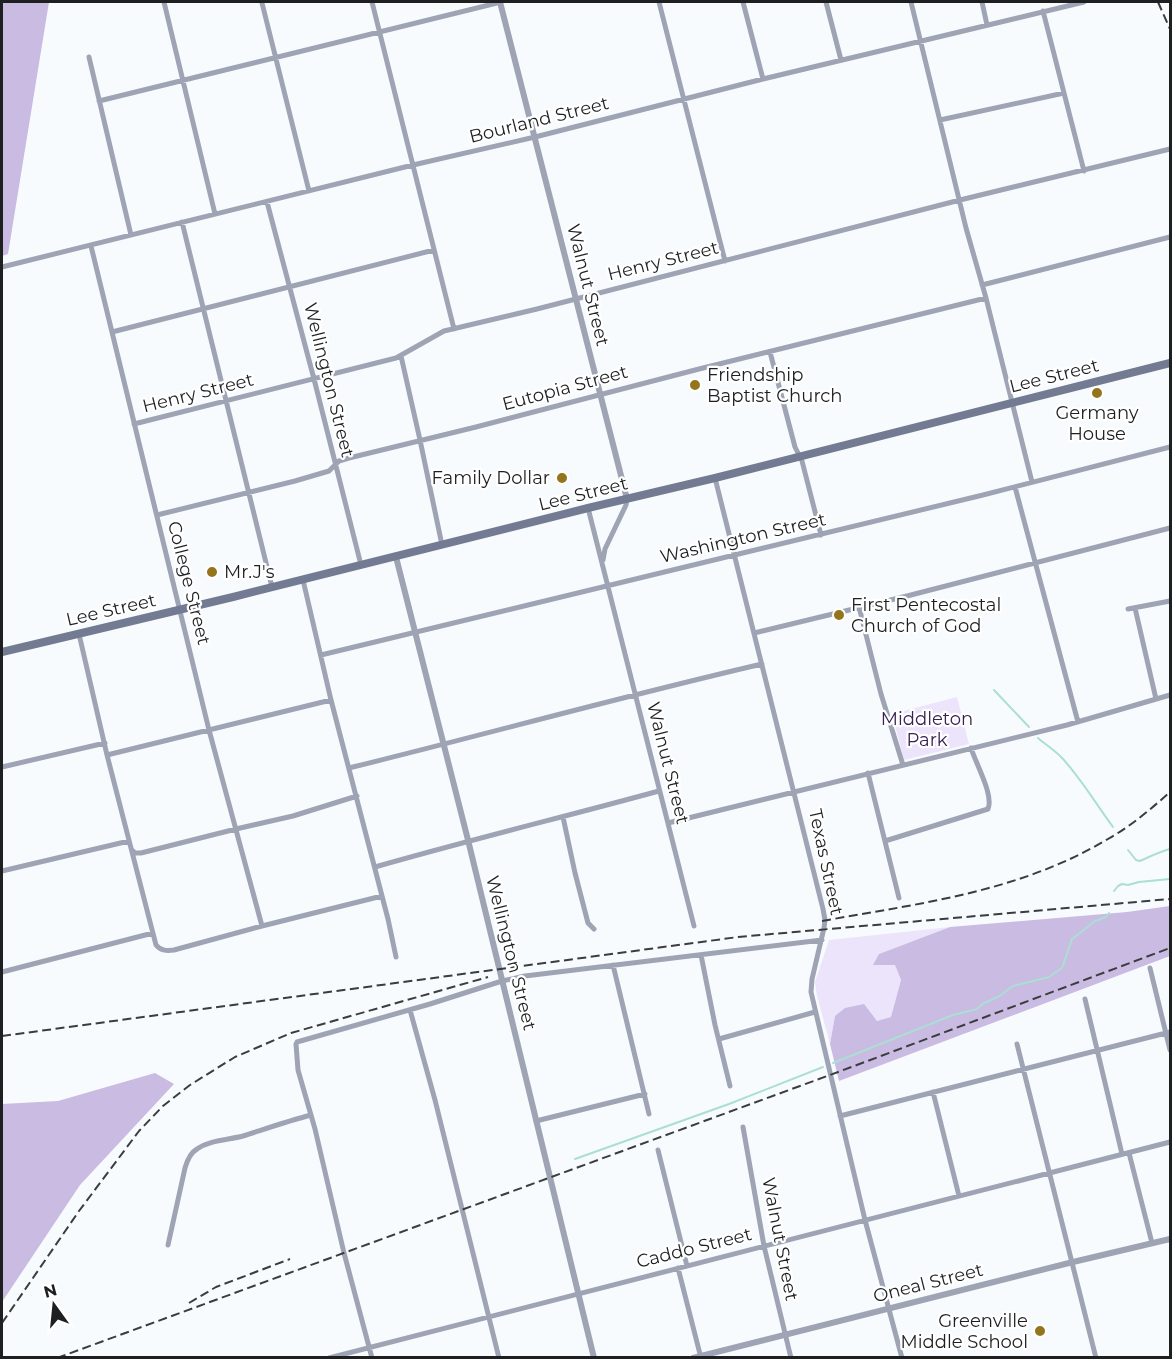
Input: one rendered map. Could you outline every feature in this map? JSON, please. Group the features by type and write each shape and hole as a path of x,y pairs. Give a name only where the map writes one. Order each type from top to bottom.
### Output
{"main road":[{"name":"Lee Street","path":"2,652 361,566 1170,363"}],"street":[{"path":"164,2 215,214"},
{"path":"372,2 454,329"},
{"path":"99,101 500,2"},
{"name":"Walnut Street","path":"500,2 627,499 623,514 605,549 604,574"},
{"path":"659,2 725,261"},
{"path":"743,2 763,79"},
{"path":"826,2 841,60"},
{"path":"911,2 1032,482"},
{"path":"982,2 987,25"},
{"name":"Bourland Street","path":"2,267 1084,2"},
{"path":"262,3 309,191"},
{"path":"1043,12 1084,171"},
{"path":"89,57 131,235"},
{"path":"940,120 1064,93"},
{"name":"Henry Street","path":"134,424 401,356 437,335 454,329 1170,149"},
{"name":"Wellington Street","path":"267,202 361,566"},
{"path":"182,222 272,587"},
{"path":"982,285 1170,237"},
{"name":"College Street","path":"91,246 209,730 262,926"},
{"path":"112,332 434,250"},
{"name":"Eutopia Street","path":"157,515 295,481 328,471 335,464 349,458 986,298"},
{"path":"770,352 821,535"},
{"path":"401,356 442,545"},
{"name":"Washington Street","path":"321,656 821,535 1170,447"},
{"name":"Texas Street","path":"715,478 824,909 822,940 816,959 811,992 865,1220 902,1358"},
{"path":"1015,487 1078,722"},
{"name":"Walnut Street","path":"588,508 694,926"},
{"path":"754,633 1170,528"},
{"name":"Wellington Street","path":"396,557 468,840 594,1358"},
{"path":"303,580 396,957"},
{"path":"1156,699 1131,608 1170,600"},
{"path":"859,607 881,694 903,765"},
{"path":"79,634 107,755 156,945 159,949 169,951 382,896"},
{"path":"349,768 674,684 762,664"},
{"path":"668,823 1078,722 1170,695"},
{"path":"107,755 331,700"},
{"path":"2,767 105,743"},
{"path":"885,841 988,809 990,803 988,792 971,748"},
{"path":"868,773 899,898"},
{"path":"375,867 468,840 659,791"},
{"path":"132,850 135,853 141,853 293,816 357,796"},
{"path":"563,817 588,923 594,929"},
{"path":"2,871 129,841"},
{"path":"2,972 153,933"},
{"path":"372,1358 298,1070 297,1042 525,976 822,940"},
{"path":"701,955 730,1086"},
{"path":"613,965 649,1114"},
{"path":"1150,968 1168,1032 1170,1050"},
{"path":"1084,999 1096,1050 1152,1244"},
{"path":"410,1010 500,1358"},
{"path":"719,1039 815,1012"},
{"path":"840,1116 1168,1032"},
{"path":"1017,1044 1096,1358"},
{"path":"933,1092 959,1196"},
{"path":"536,1121 645,1094"},
{"path":"168,1245 185,1168 192,1152 208,1144 311,1115"},
{"name":"Walnut Street","path":"743,1126 764,1246 791,1358"},
{"name":"Caddo Street","path":"329,1358 1170,1142"},
{"path":"658,1150 687,1266"},
{"name":"Oneal Street","path":"693,1358 1170,1239"},
{"path":"678,1268 700,1357"}],"green space":[{"name":"Middleton Park","path":"957,697 969,744 904,760 892,714"},
{"path":"950,927 879,954 895,965 901,980 891,1018 877,1021 835,1016 830,1044 815,982 829,940"}],"shaded area":[{"path":"2,2 49,2 8,254 2,256"},
{"path":"1170,906 1170,956 839,1081 830,1044 835,1016 845,1008 864,1004 877,1021 891,1017 901,980 895,965 873,965 879,954 950,927 1127,912"},
{"path":"155,1073 174,1084 80,1185 2,1302 2,1104 58,1101"}],"waterway":[{"path":"994,690 1029,727"},
{"path":"1038,738 1070,767 1113,827"},
{"path":"1128,850 1136,860 1140,861 1170,849"},
{"path":"1114,891 1122,884 1170,879"},
{"path":"833,1063 953,1015 977,1009 1013,986 1049,977 1062,968 1072,939 1109,913"},
{"path":"575,1159 729,1104 823,1067"}],"railway":[{"path":"1158,2 1170,29"},
{"path":"822,921 969,893 1040,872 1116,834 1170,792"},
{"path":"2,1036 738,937 1170,899"},
{"path":"57,1358 1170,948"},
{"path":"2,1323 79,1211 139,1131 163,1106 190,1085 235,1057 291,1033 488,977"},
{"path":"189,1303 216,1287 290,1259"}],"place":[{"name":"Friendship Baptist Church","path":"695,385"},
{"name":"Germany House","path":"1097,393"},
{"name":"Family Dollar","path":"562,478"},
{"name":"Mr.J's","path":"212,572"},
{"name":"First Pentecostal Church of God","path":"839,615"},
{"name":"Greenville Middle School","path":"1040,1331"}]}
